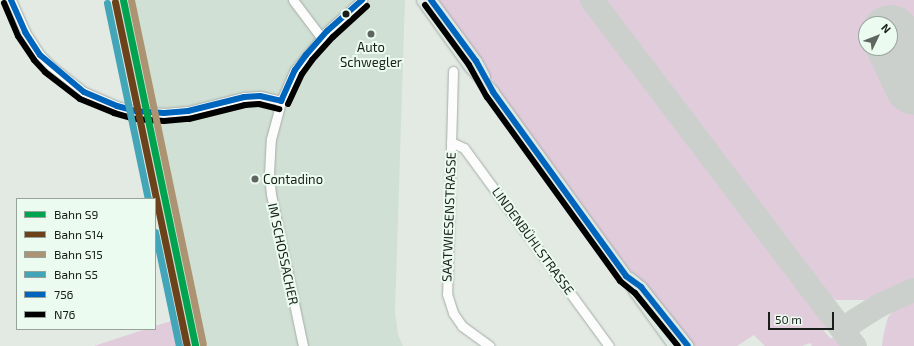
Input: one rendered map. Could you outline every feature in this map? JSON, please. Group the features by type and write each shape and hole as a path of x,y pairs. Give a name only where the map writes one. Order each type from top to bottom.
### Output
{"main road":[{"path":"422,0 470,67 493,92"},
{"path":"432,0 476,62 493,92 626,276 635,292 674,346"},
{"path":"626,276 641,287 688,346"}],"street":[{"path":"11,0 25,32 40,55 67,80 84,92 105,102 136,111 164,113 188,111 244,97 260,96 281,102"},
{"path":"293,0 321,37"},
{"name":"IM SCHOSSACHER","path":"303,346 274,210 269,174 271,139 281,102 295,70 321,37 362,0"},
{"name":"SAATWIESENSTRASSE","path":"453,71 447,287 448,301 453,313 462,326 475,337 490,346"},
{"name":"LINDENBÜHLSTRASSE","path":"451,142 464,148 609,346"}],"shaded area":[{"path":"115,0 405,0 395,312 398,335 403,346 184,346 156,206 156,198 154,198"},
{"path":"436,0 583,0 827,322 824,331 830,338 833,338 845,346 812,346 810,343 802,346 765,346 754,335 737,346 692,346 600,233 534,143 483,66"},
{"path":"605,0 914,0 914,282 876,300 836,300 828,294"},
{"path":"914,297 914,346 882,346 888,317 904,301"},
{"path":"178,319 184,346 94,346 143,330 156,330 156,326"}],"taxiway":[{"path":"592,0 855,346"},
{"path":"842,329 880,305 914,290"}],"runway":[{"path":"898,51 914,85"}],"rail line":[{"name":"S9","path":"123,0 195,346"},
{"name":"S15","path":"131,0 203,344"},
{"name":"S14","path":"115,2 187,346"},
{"name":"S5","path":"107,3 148,198"},
{"name":"S5","path":"156,237 179,346"}],"transit line":[{"name":"756","path":"11,0 25,32 40,55 84,92 117,106 136,111 164,113 188,111 244,97 260,96 281,101"},
{"name":"756","path":"281,101 295,70 306,55 327,31 362,0"},
{"name":"756","path":"431,0 476,61 493,92 626,276 641,287 688,346"},
{"name":"N76","path":"4,3 18,36 34,60 45,72 80,99 114,113 135,119 164,121 189,119 245,105 259,104 279,109"},
{"name":"N76","path":"425,5 469,65 487,97 620,281 635,293 678,346"},
{"name":"N76","path":"288,104 302,74 312,60 333,37 367,6"}],"place":[{"name":"Auto Schwegler","path":"371,34"},
{"name":"Contadino","path":"255,179"}]}
